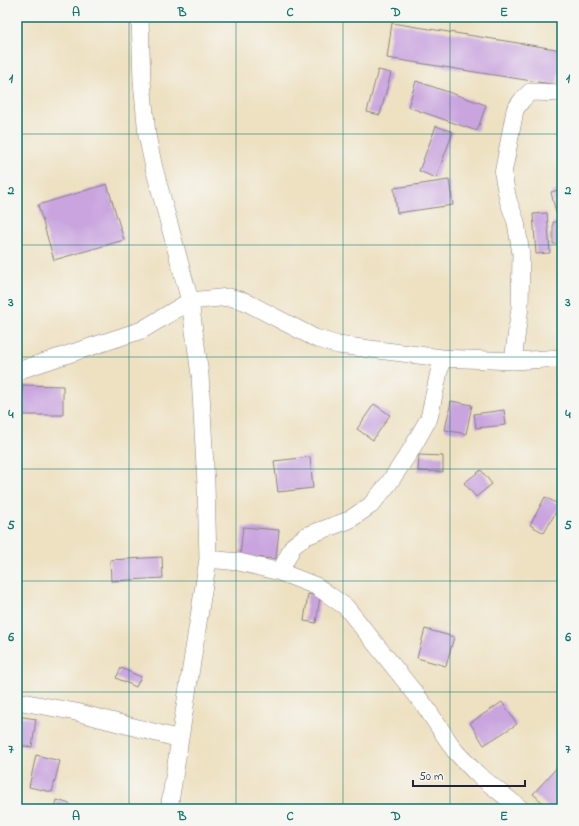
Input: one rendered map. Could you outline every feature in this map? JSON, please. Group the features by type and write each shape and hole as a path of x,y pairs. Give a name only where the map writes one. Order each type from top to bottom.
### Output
{"street":[{"path":"140,17 142,80 147,135 154,168 190,301 200,375 206,485 208,559 169,809"},
{"path":"513,361 520,307 521,254 516,222 508,200 503,174 515,110 522,100 530,92 562,93"},
{"path":"17,371 142,330 190,301 229,297 244,301 315,338 338,345 442,358 513,361 562,358"},
{"path":"280,572 294,546 306,536 349,520 370,505 389,483 411,450 429,418 442,358"},
{"path":"208,559 238,562 280,572 316,586 346,607 425,706 455,751 476,773 521,809"},
{"path":"17,701 76,712 180,739"}],"building":[{"path":"392,23 562,50 557,85 387,58"},
{"path":"378,70 391,73 380,115 367,112"},
{"path":"416,81 486,105 477,131 408,107"},
{"path":"436,126 453,132 436,178 419,171"},
{"path":"449,180 453,205 397,213 394,188"},
{"path":"107,184 124,240 54,260 38,205"},
{"path":"562,189 562,212 556,213 551,192"},
{"path":"547,213 550,253 536,254 533,214"},
{"path":"553,222 562,222 562,244 553,244"},
{"path":"22,385 63,386 63,415 22,415"},
{"path":"451,401 472,405 466,434 445,430"},
{"path":"374,404 390,415 373,440 357,429"},
{"path":"504,410 506,425 476,428 474,414"},
{"path":"419,455 443,456 443,472 418,471"},
{"path":"310,457 313,488 278,492 274,461"},
{"path":"481,470 492,484 476,497 464,483"},
{"path":"545,497 560,505 544,533 530,525"},
{"path":"243,527 279,530 276,559 240,556"},
{"path":"162,557 163,578 111,581 110,560"},
{"path":"308,594 320,597 316,623 304,621"},
{"path":"425,629 454,637 446,666 417,658"},
{"path":"121,668 141,677 136,687 116,678"},
{"path":"502,702 517,724 484,745 470,723"},
{"path":"17,716 36,719 32,747 17,745"},
{"path":"36,755 60,761 52,792 29,787"},
{"path":"562,762 562,809 550,809 533,794"},
{"path":"57,800 70,804 69,809 55,809"}]}
